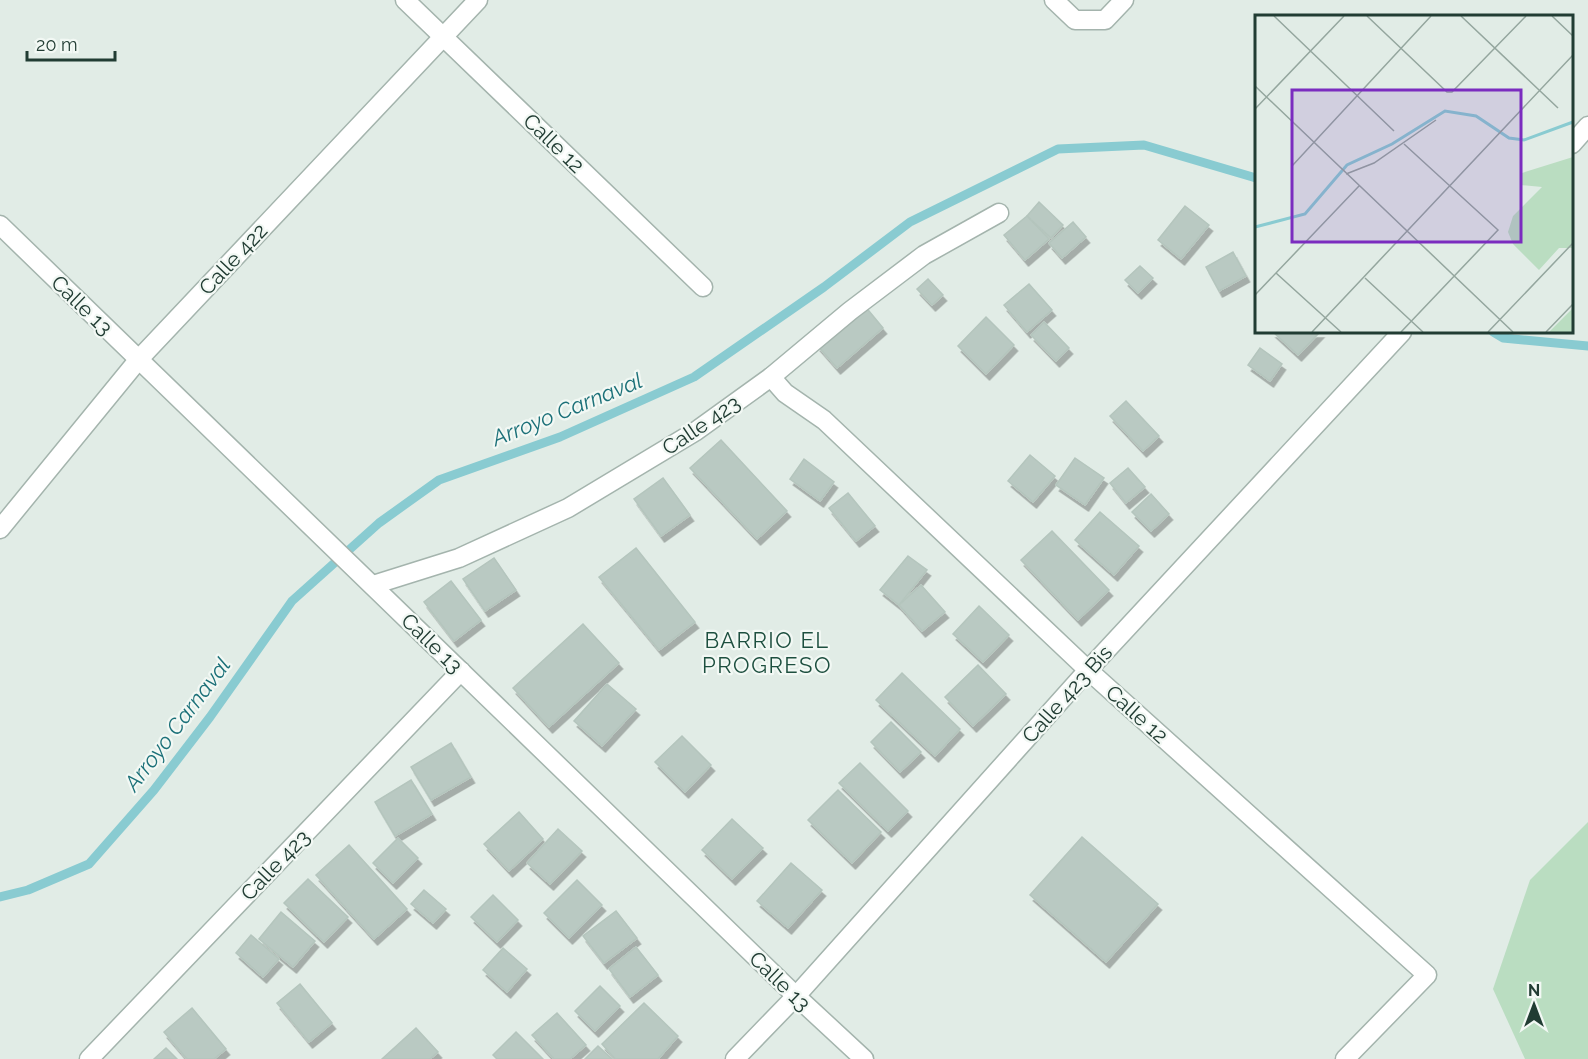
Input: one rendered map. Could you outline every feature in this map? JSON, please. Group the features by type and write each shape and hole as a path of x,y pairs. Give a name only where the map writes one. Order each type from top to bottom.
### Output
{"street":[{"name":"Calle 12","path":"405,0 703,287"},
{"name":"Calle 422","path":"0,530 138,359 478,0"},
{"path":"1054,0 1075,20 1105,20 1124,0"},
{"path":"1573,143 1588,126"},
{"name":"Calle 423","path":"370,582 459,558 568,508 696,431 771,377 850,311 924,255 999,213"},
{"name":"Calle 13","path":"0,225 796,996 864,1059"},
{"name":"Calle 423 Bis","path":"735,1059 796,996 1088,670 1400,333"},
{"name":"Calle 12","path":"771,377 785,393 824,420 1088,670 1427,975 1346,1059"},
{"name":"Calle 423","path":"89,1059 461,672"}],"green space":[{"path":"1588,822 1588,1059 1525,1059 1493,989 1530,880"}],"building":[{"path":"1039,202 1063,225 1051,238 1027,216"},
{"path":"1185,206 1209,225 1181,259 1158,240"},
{"path":"1027,216 1049,239 1025,260 1004,235"},
{"path":"1073,222 1086,237 1062,258 1049,243"},
{"path":"1233,252 1246,276 1219,291 1206,267"},
{"path":"1140,266 1153,278 1138,293 1125,280"},
{"path":"928,279 943,295 932,305 917,289"},
{"path":"1029,284 1052,310 1027,332 1004,305"},
{"path":"864,305 883,328 837,368 817,345"},
{"path":"986,317 1014,345 986,374 958,346"},
{"path":"1044,322 1069,348 1056,361 1031,335"},
{"path":"1274,333 1319,333 1298,355"},
{"path":"1260,348 1282,364 1270,381 1248,365"},
{"path":"1126,401 1159,436 1143,451 1110,416"},
{"path":"721,440 787,511 757,539 690,468"},
{"path":"1030,455 1055,476 1033,502 1008,481"},
{"path":"1075,458 1104,478 1085,505 1056,485"},
{"path":"804,459 834,482 820,501 790,479"},
{"path":"1128,468 1145,487 1126,503 1110,483"},
{"path":"663,478 690,515 661,536 634,499"},
{"path":"848,493 875,526 856,541 829,508"},
{"path":"1151,494 1169,514 1151,531 1132,512"},
{"path":"1100,512 1139,546 1114,575 1075,540"},
{"path":"1052,531 1109,590 1078,620 1021,560"},
{"path":"636,548 695,622 659,650 599,577"},
{"path":"908,556 927,570 899,605 880,590"},
{"path":"494,558 516,590 485,611 463,579"},
{"path":"451,581 481,620 454,641 424,602"},
{"path":"921,585 945,612 922,631 899,605"},
{"path":"979,606 1009,635 983,662 953,634"},
{"path":"583,624 619,663 549,727 513,688"},
{"path":"978,665 1006,694 973,726 945,697"},
{"path":"902,673 960,729 935,756 876,700"},
{"path":"607,684 636,709 602,746 574,721"},
{"path":"891,722 921,752 900,772 871,742"},
{"path":"682,736 711,765 685,792 655,762"},
{"path":"451,743 471,777 431,800 411,767"},
{"path":"860,763 908,811 888,831 839,783"},
{"path":"411,780 432,814 395,836 375,802"},
{"path":"838,790 881,832 852,863 808,820"},
{"path":"519,812 543,839 509,871 484,844"},
{"path":"732,819 763,848 732,879 702,850"},
{"path":"558,829 582,851 550,884 527,863"},
{"path":"1082,837 1158,904 1106,962 1030,895"},
{"path":"398,838 418,858 393,883 373,863"},
{"path":"349,845 407,909 374,939 316,875"},
{"path":"791,863 822,890 788,928 757,901"},
{"path":"308,879 348,917 324,942 284,903"},
{"path":"577,880 602,905 569,938 544,913"},
{"path":"424,890 446,909 433,923 411,904"},
{"path":"493,895 518,920 497,942 471,917"},
{"path":"616,911 637,938 604,963 583,936"},
{"path":"281,912 315,941 293,967 259,939"},
{"path":"251,935 279,959 263,977 236,953"},
{"path":"636,947 658,975 630,997 609,969"},
{"path":"503,948 527,969 507,992 483,970"},
{"path":"300,984 332,1023 309,1042 277,1003"},
{"path":"600,986 620,1006 595,1031 575,1011"},
{"path":"644,1003 678,1036 658,1059 615,1059 602,1044"},
{"path":"192,1008 226,1049 214,1059 187,1059 164,1032"},
{"path":"557,1013 586,1045 570,1059 554,1059 532,1035"},
{"path":"416,1028 438,1052 430,1059 382,1059"},
{"path":"516,1032 543,1059 497,1059 493,1055"},
{"path":"598,1046 612,1059 585,1059"},
{"path":"166,1048 177,1059 154,1059"}],"waterway":[{"name":"Arroyo Carnaval","path":"0,897 28,890 89,864 154,790 210,717 292,601 379,523 439,480 560,437 694,377 824,287 910,222 1058,149 1144,145 1255,178"},
{"name":"Arroyo Carnaval","path":"1495,333 1503,338 1588,346"}],"district":[{"name":"BARRIO EL PROGRESO","path":"767,652"}]}
